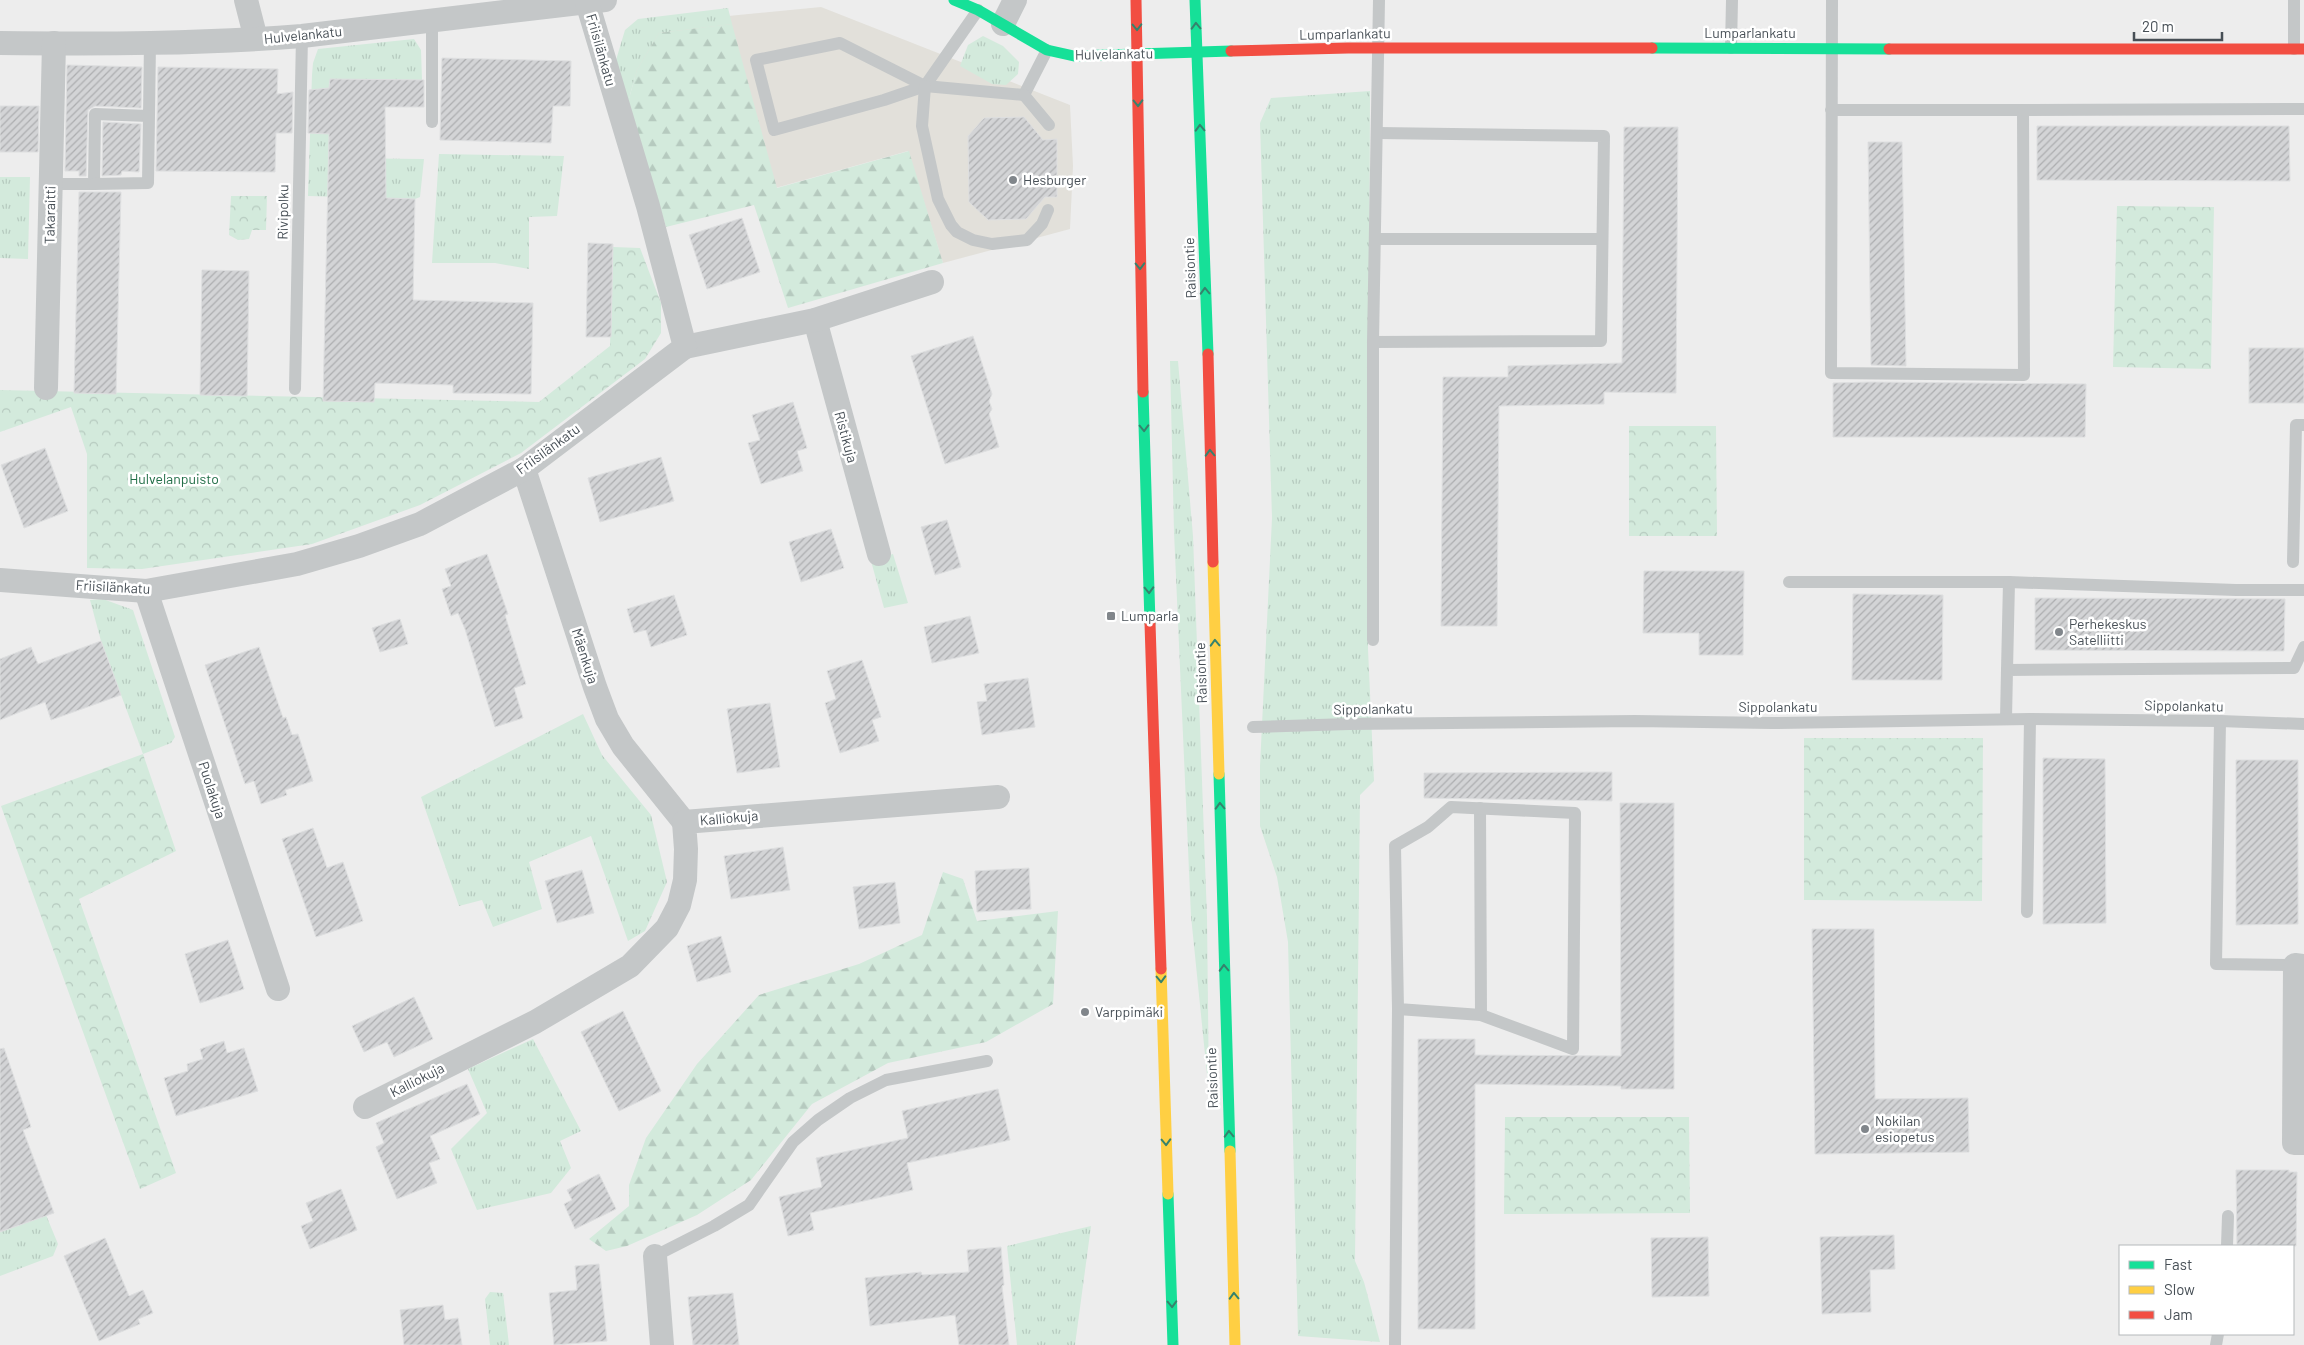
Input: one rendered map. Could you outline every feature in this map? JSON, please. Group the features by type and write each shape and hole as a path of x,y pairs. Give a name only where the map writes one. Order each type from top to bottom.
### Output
{"main road":[{"name":"Hulvelankatu","path":"954,0 978,10 1047,50 1074,56 1197,52"},
{"path":"1136,0 1142,340 1173,1345"},
{"name":"Raisiontie","path":"1195,0 1206,297 1235,1345"},
{"name":"Lumparlankatu","path":"1197,52 1379,48 2299,49"}],"street":[{"path":"246,0 256,39"},
{"path":"1003,24 1015,0"},
{"name":"Hulvelankatu","path":"0,43 150,42 302,36 596,1"},
{"name":"Friisilänkatu","path":"0,580 146,591 297,564 359,546 420,524 524,469 685,347 596,1"},
{"name":"Takaraitti","path":"46,388 54,43"},
{"path":"685,347 814,320 932,282"},
{"name":"Ristikuja","path":"814,320 878,554"},
{"name":"Mäenkuja","path":"524,469 607,719 622,746 684,822"},
{"name":"Puolakuja","path":"146,591 278,989"},
{"name":"Kalliokuja","path":"364,1107 535,1022 630,966 667,928 680,905 685,880 686,849 684,822 998,797"},
{"path":"2300,966 2294,1143 2304,1143"},
{"path":"655,1256 662,1345"}],"lane":[{"path":"1373,640 1373,342 1379,0"},
{"path":"1731,48 1732,0"},
{"path":"1832,0 1831,373 2024,374 2023,110"},
{"path":"2294,0 2299,49"},
{"path":"978,10 925,86 922,126 938,199 957,232 973,240 992,244 1027,240 1042,224 1048,210"},
{"path":"432,20 432,122"},
{"name":"Rivipolku","path":"295,389 302,36"},
{"path":"50,184 148,184 150,42"},
{"path":"925,86 884,100 774,130 756,60 840,43 925,86 1024,95 1049,125"},
{"path":"1024,95 1047,50"},
{"path":"1831,110 2304,109"},
{"path":"94,184 95,114 149,116"},
{"path":"1373,342 1601,341 1604,136 1378,134"},
{"path":"1376,239 1602,239"},
{"path":"2293,562 2299,487 2296,425 2304,425"},
{"path":"1789,582 2009,582 2236,590 2304,590"},
{"path":"2006,720 2009,582"},
{"path":"2007,670 2294,668 2304,646"},
{"path":"2027,912 2030,719"},
{"name":"Sippolankatu","path":"1253,727 1635,721 1772,723 2030,719 2304,724"},
{"path":"2220,721 2216,964 2300,966"},
{"path":"1394,1345 1398,1009 1395,846 1428,827 1452,807 1575,814 1573,1049 1481,1015 1398,1009"},
{"path":"1480,808 1481,1015"},
{"path":"655,1256 714,1226 749,1205 793,1142 818,1120 850,1098 886,1080 987,1061"},
{"path":"2227,1245 2228,1216"}],"shaded area":[{"path":"821,7 1070,105 1073,166 1070,229 943,263 908,151 678,215 626,48 636,25"}],"green space":[{"path":"728,8 732,24 659,33 637,70 628,102 616,60 625,30 638,19"},
{"path":"732,24 777,188 909,151 943,263 788,308 754,205 666,227 628,102 637,70 659,33"},
{"path":"983,36 1003,46 1019,62 1018,74 1006,85 992,84 960,66 968,45"},
{"path":"414,39 421,50 422,80 330,79 329,158 424,159 420,197 415,199 308,196 312,75 313,63 318,49"},
{"path":"1370,91 1368,649 1374,781 1360,795 1355,1261 1364,1282 1380,1342 1298,1336 1288,942 1277,877 1260,826 1260,766 1272,518 1260,123 1271,98"},
{"path":"439,154 564,156 557,216 529,217 529,269 495,263 432,263"},
{"path":"0,177 30,177 28,259 0,258"},
{"path":"231,196 267,196 266,230 252,230 249,239 238,240 229,235"},
{"path":"2117,206 2214,207 2211,369 2113,367"},
{"name":"Hulvelanpuisto","path":"613,247 640,248 661,303 661,333 645,359 521,453 420,505 312,544 142,569 87,568 87,454 71,407 0,432 0,390 539,402 610,346"},
{"path":"1170,361 1178,361 1193,536 1207,917 1209,1094 1191,916 1174,532"},
{"path":"1629,426 1716,426 1717,536 1629,536"},
{"path":"893,554 908,603 884,608 871,561"},
{"path":"103,599 133,610 175,737 171,743 143,754 101,641 90,600"},
{"path":"583,714 602,755 651,815 667,882 645,931 628,941 591,836 529,862 542,909 493,927 482,900 459,906 421,797"},
{"path":"1804,738 1983,738 1982,901 1804,900"},
{"path":"143,754 176,851 79,899 176,1173 140,1189 1,806"},
{"path":"943,872 963,879 977,921 1058,911 1053,1004 986,1042 888,1063 812,1104 751,1180 697,1215 627,1246 606,1251 589,1239 629,1206 629,1185 646,1138 697,1064 759,995 859,964 922,935"},
{"path":"533,1039 581,1131 560,1141 571,1168 551,1193 477,1210 451,1149 487,1113 468,1069"},
{"path":"1505,1117 1689,1117 1690,1213 1504,1214"},
{"path":"46,1215 58,1244 53,1256 0,1276 0,1232"},
{"path":"1091,1226 1075,1345 1017,1345 1007,1246"},
{"path":"490,1292 503,1293 509,1345 490,1345 485,1299"}],"building":[{"path":"442,58 571,61 570,106 553,106 551,143 440,140"},
{"path":"67,65 142,67 141,108 95,106 88,110 86,176 79,176 79,171 65,171"},
{"path":"158,67 278,69 277,94 293,92 292,133 276,133 275,172 156,171"},
{"path":"330,79 424,80 424,107 385,107 386,198 415,199 413,300 533,303 531,394 453,393 453,385 375,383 374,402 323,401 329,134 308,133 309,90 329,88"},
{"path":"0,106 39,106 38,152 0,152"},
{"name":"Hesburger","path":"1024,117 1043,140 1057,139 1057,197 1045,197 1026,219 988,220 969,202 968,136 984,118"},
{"path":"103,122 141,124 139,172 122,171 121,175 102,176"},
{"path":"2037,126 2289,126 2290,181 2037,180"},
{"path":"1624,127 1678,127 1676,393 1604,392 1604,404 1499,406 1497,626 1441,626 1443,377 1508,377 1508,366 1622,363"},
{"path":"1868,142 1902,142 1906,366 1871,365"},
{"path":"79,192 121,192 116,394 74,393"},
{"path":"742,218 760,272 707,289 689,235"},
{"path":"588,243 613,244 611,337 586,337"},
{"path":"202,270 249,271 247,396 200,395"},
{"path":"973,336 992,394 989,401 992,409 989,414 999,447 945,464 911,356"},
{"path":"2249,348 2304,348 2304,403 2249,403"},
{"path":"1833,383 2086,384 2085,437 1833,437"},
{"path":"793,402 807,448 797,451 803,471 761,484 748,443 760,440 752,415"},
{"path":"45,448 68,511 24,528 1,465"},
{"path":"661,457 674,501 600,522 588,478"},
{"path":"947,520 961,567 935,575 921,527"},
{"path":"831,529 844,568 801,582 789,542"},
{"path":"487,554 508,614 505,615 526,684 514,688 523,718 495,727 465,629 458,613 451,616 442,589 451,586 445,569"},
{"path":"1644,571 1744,571 1743,655 1699,655 1699,633 1643,633"},
{"path":"1853,594 1943,595 1942,680 1852,680"},
{"path":"674,595 687,635 651,647 646,630 634,633 627,609"},
{"path":"2035,598 2285,599 2284,651 2035,650"},
{"path":"970,616 979,653 932,663 924,627"},
{"path":"400,619 408,644 380,652 372,628"},
{"path":"101,641 121,695 51,720 45,702 0,720 0,659 31,647 38,664"},
{"path":"259,647 283,718 286,717 292,735 298,734 313,781 285,790 287,795 261,804 254,781 245,784 205,665"},
{"path":"862,660 881,717 872,720 879,741 840,753 825,703 836,699 827,671"},
{"path":"1028,678 1035,727 982,735 977,702 987,701 984,684"},
{"path":"770,703 780,767 737,773 727,709"},
{"path":"2043,758 2105,759 2106,923 2043,924"},
{"path":"2236,760 2298,760 2298,924 2236,925"},
{"path":"1612,772 1612,801 1424,798 1424,773"},
{"path":"1620,803 1674,803 1674,1089 1621,1089 1621,1086 1475,1084 1475,1329 1418,1329 1418,1039 1475,1039 1475,1055 1621,1056"},
{"path":"313,828 327,868 343,862 363,921 316,937 282,839"},
{"path":"783,847 790,890 731,899 724,856"},
{"path":"1029,868 1031,909 977,912 975,871"},
{"path":"582,870 594,913 557,923 545,881"},
{"path":"895,882 900,923 859,929 853,887"},
{"path":"1812,929 1874,929 1875,1099 1968,1098 1969,1152 1815,1154"},
{"path":"721,936 731,972 697,982 687,946"},
{"path":"228,940 244,989 200,1003 185,954"},
{"path":"414,997 433,1039 394,1057 387,1042 364,1052 352,1026"},
{"path":"623,1011 661,1091 619,1111 581,1032"},
{"path":"224,1041 227,1053 244,1048 258,1091 176,1116 164,1078 188,1071 187,1064 203,1059 200,1049"},
{"path":"4,1048 31,1127 23,1130 54,1213 0,1232 0,1049"},
{"path":"467,1084 480,1114 430,1136 440,1159 429,1163 437,1183 397,1199 376,1147 384,1143 376,1123"},
{"path":"998,1089 1010,1140 907,1163 913,1190 810,1213 814,1230 788,1236 779,1197 822,1187 816,1158 908,1138 902,1111"},
{"path":"2236,1170 2289,1170 2289,1172 2297,1172 2296,1246 2237,1245"},
{"path":"599,1174 616,1209 575,1229 564,1204 572,1200 567,1190"},
{"path":"341,1189 357,1230 310,1249 301,1226 313,1221 306,1203"},
{"path":"1894,1235 1895,1269 1870,1270 1871,1312 1822,1314 1820,1237"},
{"path":"1708,1237 1709,1296 1652,1297 1651,1238"},
{"path":"105,1238 129,1296 143,1290 153,1313 138,1319 140,1324 99,1341 64,1256"},
{"path":"1001,1247 1004,1285 1002,1286 1009,1345 959,1345 955,1315 870,1326 865,1278 921,1272 922,1275 969,1272 967,1250"},
{"path":"599,1264 607,1341 554,1345 549,1293 577,1290 575,1266"},
{"path":"733,1293 739,1345 693,1345 688,1297"},
{"path":"443,1305 445,1320 458,1318 462,1345 404,1345 400,1310"}],"traffic: fast":[{"path":"954,0 978,10 1047,50 1074,56 1231,51"},
{"path":"1195,0 1208,354"},
{"path":"1652,48 1889,49"},
{"path":"1143,392 1150,623"},
{"path":"1219,774 1230,1151"},
{"path":"1168,1194 1173,1345"}],"traffic: slow":[{"path":"1213,562 1219,774"},
{"path":"1161,969 1168,1194"},
{"path":"1230,1151 1235,1345"}],"traffic: jam":[{"path":"1136,0 1143,392"},
{"path":"1231,51 1348,48 1652,48"},
{"path":"1889,49 2304,49"},
{"path":"1208,354 1213,562"},
{"path":"1150,623 1161,969"}],"place":[{"name":"Hesburger","path":"1013,180"},
{"name":"Lumparla","path":"1111,616"},
{"name":"Perhekeskus Satelliitti","path":"2059,632"},
{"name":"Varppimäki","path":"1085,1012"},
{"name":"Nokilan esiopetus","path":"1865,1129"}]}
